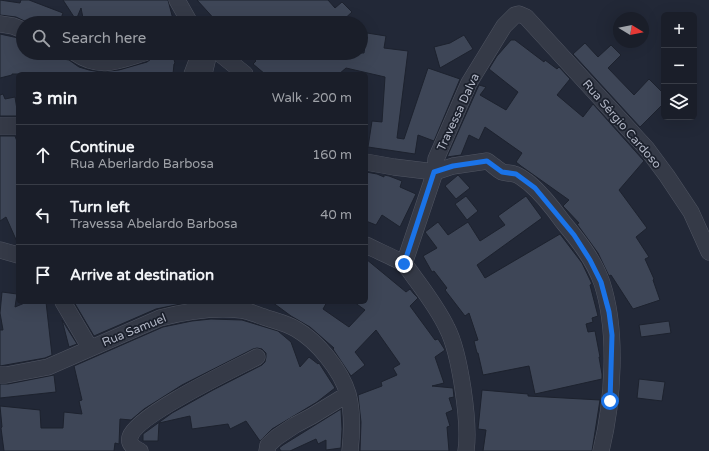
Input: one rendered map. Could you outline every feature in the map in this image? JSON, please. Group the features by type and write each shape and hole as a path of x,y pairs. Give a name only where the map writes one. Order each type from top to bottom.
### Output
{"street":[{"path":"177,0 186,16"},
{"name":"Rua Sérgio Cardoso","path":"515,15 519,14 526,17 647,149 691,212 709,252"},
{"name":"Travessa Dalva","path":"404,264 434,172 436,159 468,83 504,26 515,15"},
{"path":"0,24 16,27"},
{"path":"87,60 99,63 110,63 120,60"},
{"path":"193,72 197,60"},
{"path":"204,72 207,60"},
{"path":"228,60 243,72"},
{"path":"0,126 16,126"},
{"path":"368,162 434,172 453,166 487,161 502,172 516,174 535,188 574,235 590,260 601,282 609,312 612,335 610,401 601,451"},
{"path":"368,246 404,264 431,299 451,337 464,401 467,440 466,451"},
{"path":"0,250 16,254"},
{"path":"64,304 90,348"},
{"name":"Rua Samuel","path":"0,375 48,367 160,318 202,310 241,310 276,320 296,329 319,347 335,368 348,394 352,431 350,451"},
{"path":"140,451 132,446 130,442 132,432 140,424 186,394 257,357"},
{"path":"267,451 268,445 277,437 348,394"}],"building":[{"path":"0,0 20,3 21,0 29,0 63,13 62,16 16,17 0,15"},
{"path":"63,0 168,0 172,16 83,16 81,8 78,16 73,16"},
{"path":"197,0 328,0 335,8 342,2 352,12 348,16 212,16"},
{"path":"368,33 386,36 384,48 408,51 397,138 404,139 428,68 460,79 434,141 418,135 415,154 368,147 372,121 382,122 385,77 346,68 341,72 263,72 253,64 256,61 255,60 368,60"},
{"path":"0,34 16,37 16,60 69,60 79,67 100,72 16,72 16,74 0,78"},
{"path":"464,35 473,49 440,68 434,47 450,43"},
{"path":"511,40 515,40 544,62 545,60 557,69 559,67 570,79 557,95 583,117 593,104 644,161 619,190 647,228 636,237 649,257 645,259 654,279 653,280 660,300 633,309 611,275 609,276 598,253 577,224 579,223 563,206 569,200 516,162 522,153 485,127 479,140 469,135 461,155 447,157 479,85 486,87 480,95 506,110 518,92 489,69 497,56"},
{"path":"585,43 598,57 611,45 621,55 608,68 634,95 649,79 661,91 661,106 640,127 573,54"},
{"path":"150,60 174,60 173,72 100,72 119,70"},
{"path":"3,94 5,99 15,97 16,116 0,116 0,95"},
{"path":"0,136 15,136 16,240 6,217 0,221"},
{"path":"368,172 384,177 384,175 389,176 402,181 400,187 416,194 400,227 382,215 376,225 368,222"},
{"path":"458,175 470,188 456,199 445,186"},
{"path":"466,196 478,211 467,220 455,204"},
{"path":"526,196 542,218 477,265 485,278 560,234 582,263 592,284 590,285 598,316 592,318 593,322 586,324 588,332 595,331 602,374 602,379 535,394 529,366 483,375 474,341 478,340 469,313 465,316 445,290 447,288 434,271 432,272 423,256 437,248 425,232 438,222 448,235 468,222 480,241 505,225 498,216"},
{"path":"368,261 406,292 410,289 418,298 410,306 435,340 438,339 445,350 435,357 444,383 432,386 453,388 454,397 449,398 453,410 446,413 450,426 447,427 449,451 360,451 361,422 358,395 382,386 381,382 397,375 393,368 400,364 376,330 355,352 365,365 351,376 333,349 334,348 310,327 275,304 326,304 323,309 349,327 365,310 357,304 368,304"},
{"path":"2,292 16,294 15,307 22,304 46,304 52,355 45,358 0,366 0,330 3,330 0,313"},
{"path":"75,304 180,304 156,309 94,336"},
{"path":"211,319 242,320 278,331 291,342 300,367 309,357 318,364 319,363 335,388 317,402 272,429 260,441 246,421 230,429 228,424 192,429 190,416 159,423 158,441 143,441 143,434 172,413 262,365 265,362 266,353 262,349 257,348 182,385 144,409 131,420 120,419 119,444 115,443 114,451 4,451 0,406 40,410 41,428 63,428 64,412 82,414 79,401 82,400 74,366 163,327"},
{"path":"62,320 77,344 69,347"},
{"path":"669,321 671,333 641,337 639,325"},
{"path":"54,375 56,392 0,398 0,384 8,384"},
{"path":"639,379 665,382 662,401 637,398"},
{"path":"482,390 528,394 528,396 600,400 592,451 483,451 486,430 478,429"},
{"path":"341,409 341,448 326,450 326,440 318,444 316,439 290,451 281,451 279,448 283,445"}],"route":[{"path":"404,264 434,172 453,166 487,161 502,172 516,174 535,188 574,235 590,260 601,282 609,312 612,335 610,401"}]}
